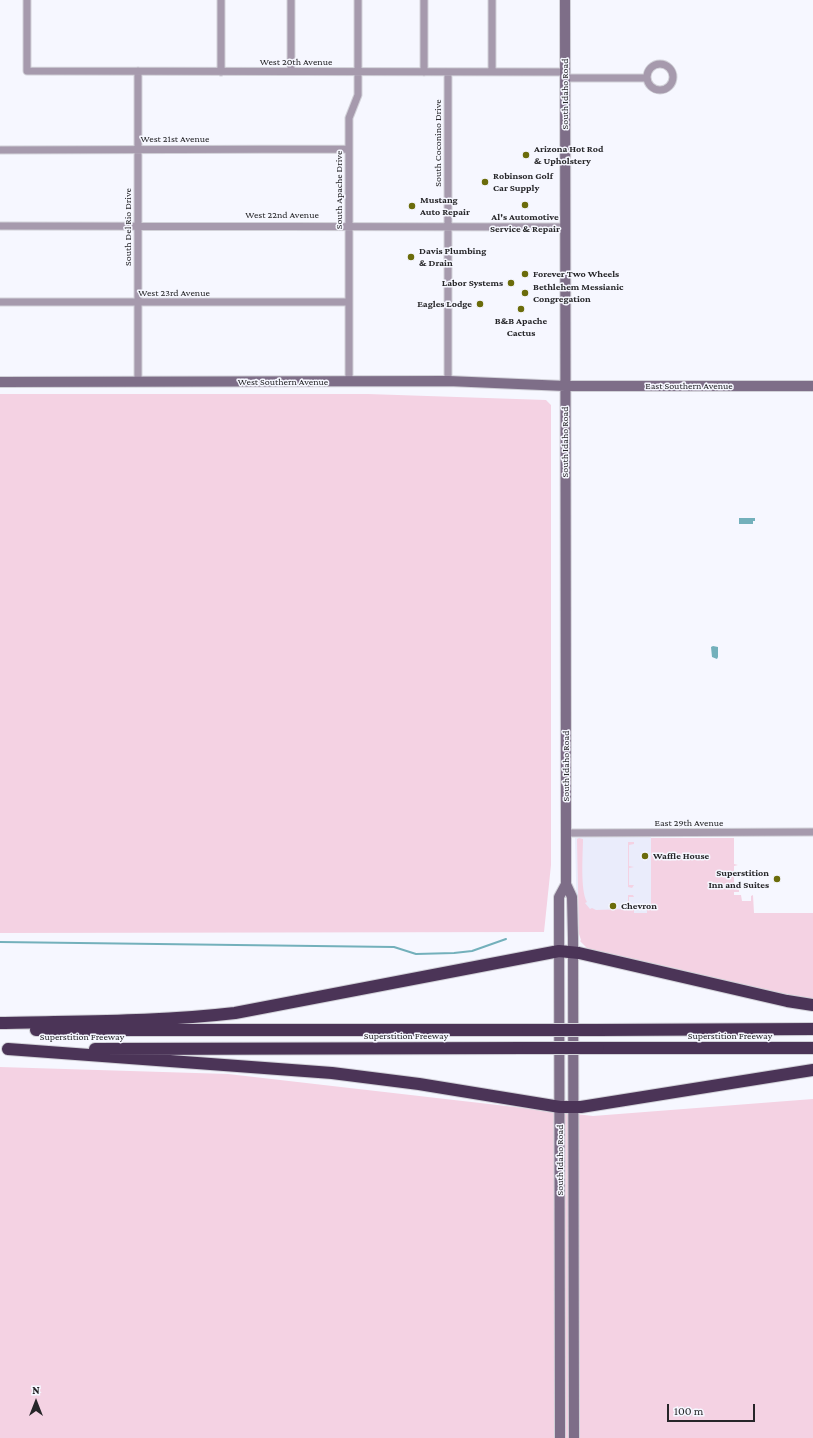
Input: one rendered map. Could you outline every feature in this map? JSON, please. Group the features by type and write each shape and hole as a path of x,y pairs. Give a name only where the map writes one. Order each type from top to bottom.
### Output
{"highway":[{"path":"0,1023 161,1019 235,1013 559,951 573,952 787,1001 813,1005"},
{"name":"Superstition Freeway","path":"0,1030 813,1029"},
{"name":"Superstition Freeway","path":"4,1049 813,1048"},
{"path":"4,1049 332,1073 419,1084 560,1107 581,1107 813,1070"}],"main road":[{"name":"South Idaho Road","path":"565,0 566,884 572,897 573,952 574,1438"},
{"name":"West Southern Avenue","path":"0,382 448,382 565,386"},
{"name":"East Southern Avenue","path":"565,386 813,386"},
{"name":"South Idaho Road","path":"560,1438 559,897 566,884"}],"street":[{"name":"West 20th Avenue","path":"27,0 27,71 492,71 646,78"},
{"path":"221,0 221,72"},
{"path":"291,0 291,71"},
{"name":"South Apache Drive","path":"349,382 349,118 358,95 358,0"},
{"path":"424,0 424,72"},
{"path":"492,0 492,71"},
{"name":"South Del Rio Drive","path":"138,72 138,382"},
{"name":"South Coconino Drive","path":"448,72 448,382"},
{"name":"West 21st Avenue","path":"0,150 349,149"},
{"name":"West 22nd Avenue","path":"0,226 565,226"},
{"name":"West 23rd Avenue","path":"0,302 349,302"},
{"name":"East 29th Avenue","path":"566,833 813,832"}],"shaded area":[{"path":"0,394 368,394 546,400 551,405 551,865 544,932 0,933"},
{"path":"651,837 652,919 577,920 575,838"},
{"path":"651,838 734,838 734,864 738,865 734,866 734,889 739,890 739,892 734,892 734,895 741,895 742,901 751,901 751,896 753,895 754,913 813,913 813,1002 670,967 605,954 587,948 580,941 579,934 577,839 583,839 583,889 587,902 585,903 590,909 625,909 628,906 628,895 633,895 634,897 629,897 629,907 634,907 634,913 647,913 647,908 651,907"},
{"path":"628,842 634,842 634,844 629,845 629,866 634,867 629,868 629,885 634,885 632,888 628,887"},
{"path":"0,1067 228,1074 593,1116 813,1099 813,1438 0,1438"}],"water":[{"path":"739,518 755,518 755,521 753,521 753,524 739,524"},
{"path":"711,647 718,647 717,659 712,657"}],"waterway":[{"path":"0,942 394,947 416,954 472,951 506,939"}],"place":[{"name":"Arizona Hot Rod & Upholstery","path":"526,155"},
{"name":"Robinson Golf Car Supply","path":"485,182"},
{"name":"Al's Automotive Service & Repair","path":"525,205"},
{"name":"Mustang Auto Repair","path":"412,206"},
{"name":"Davis Plumbing & Drain","path":"411,257"},
{"name":"Forever Two Wheels","path":"525,274"},
{"name":"Labor Systems","path":"511,283"},
{"name":"Bethlehem Messianic Congregation","path":"525,293"},
{"name":"Eagles Lodge","path":"480,304"},
{"name":"B&B Apache Cactus","path":"521,309"},
{"name":"Waffle House","path":"645,856"},
{"name":"Superstition Inn and Suites","path":"777,879"},
{"name":"Chevron","path":"613,906"}]}
